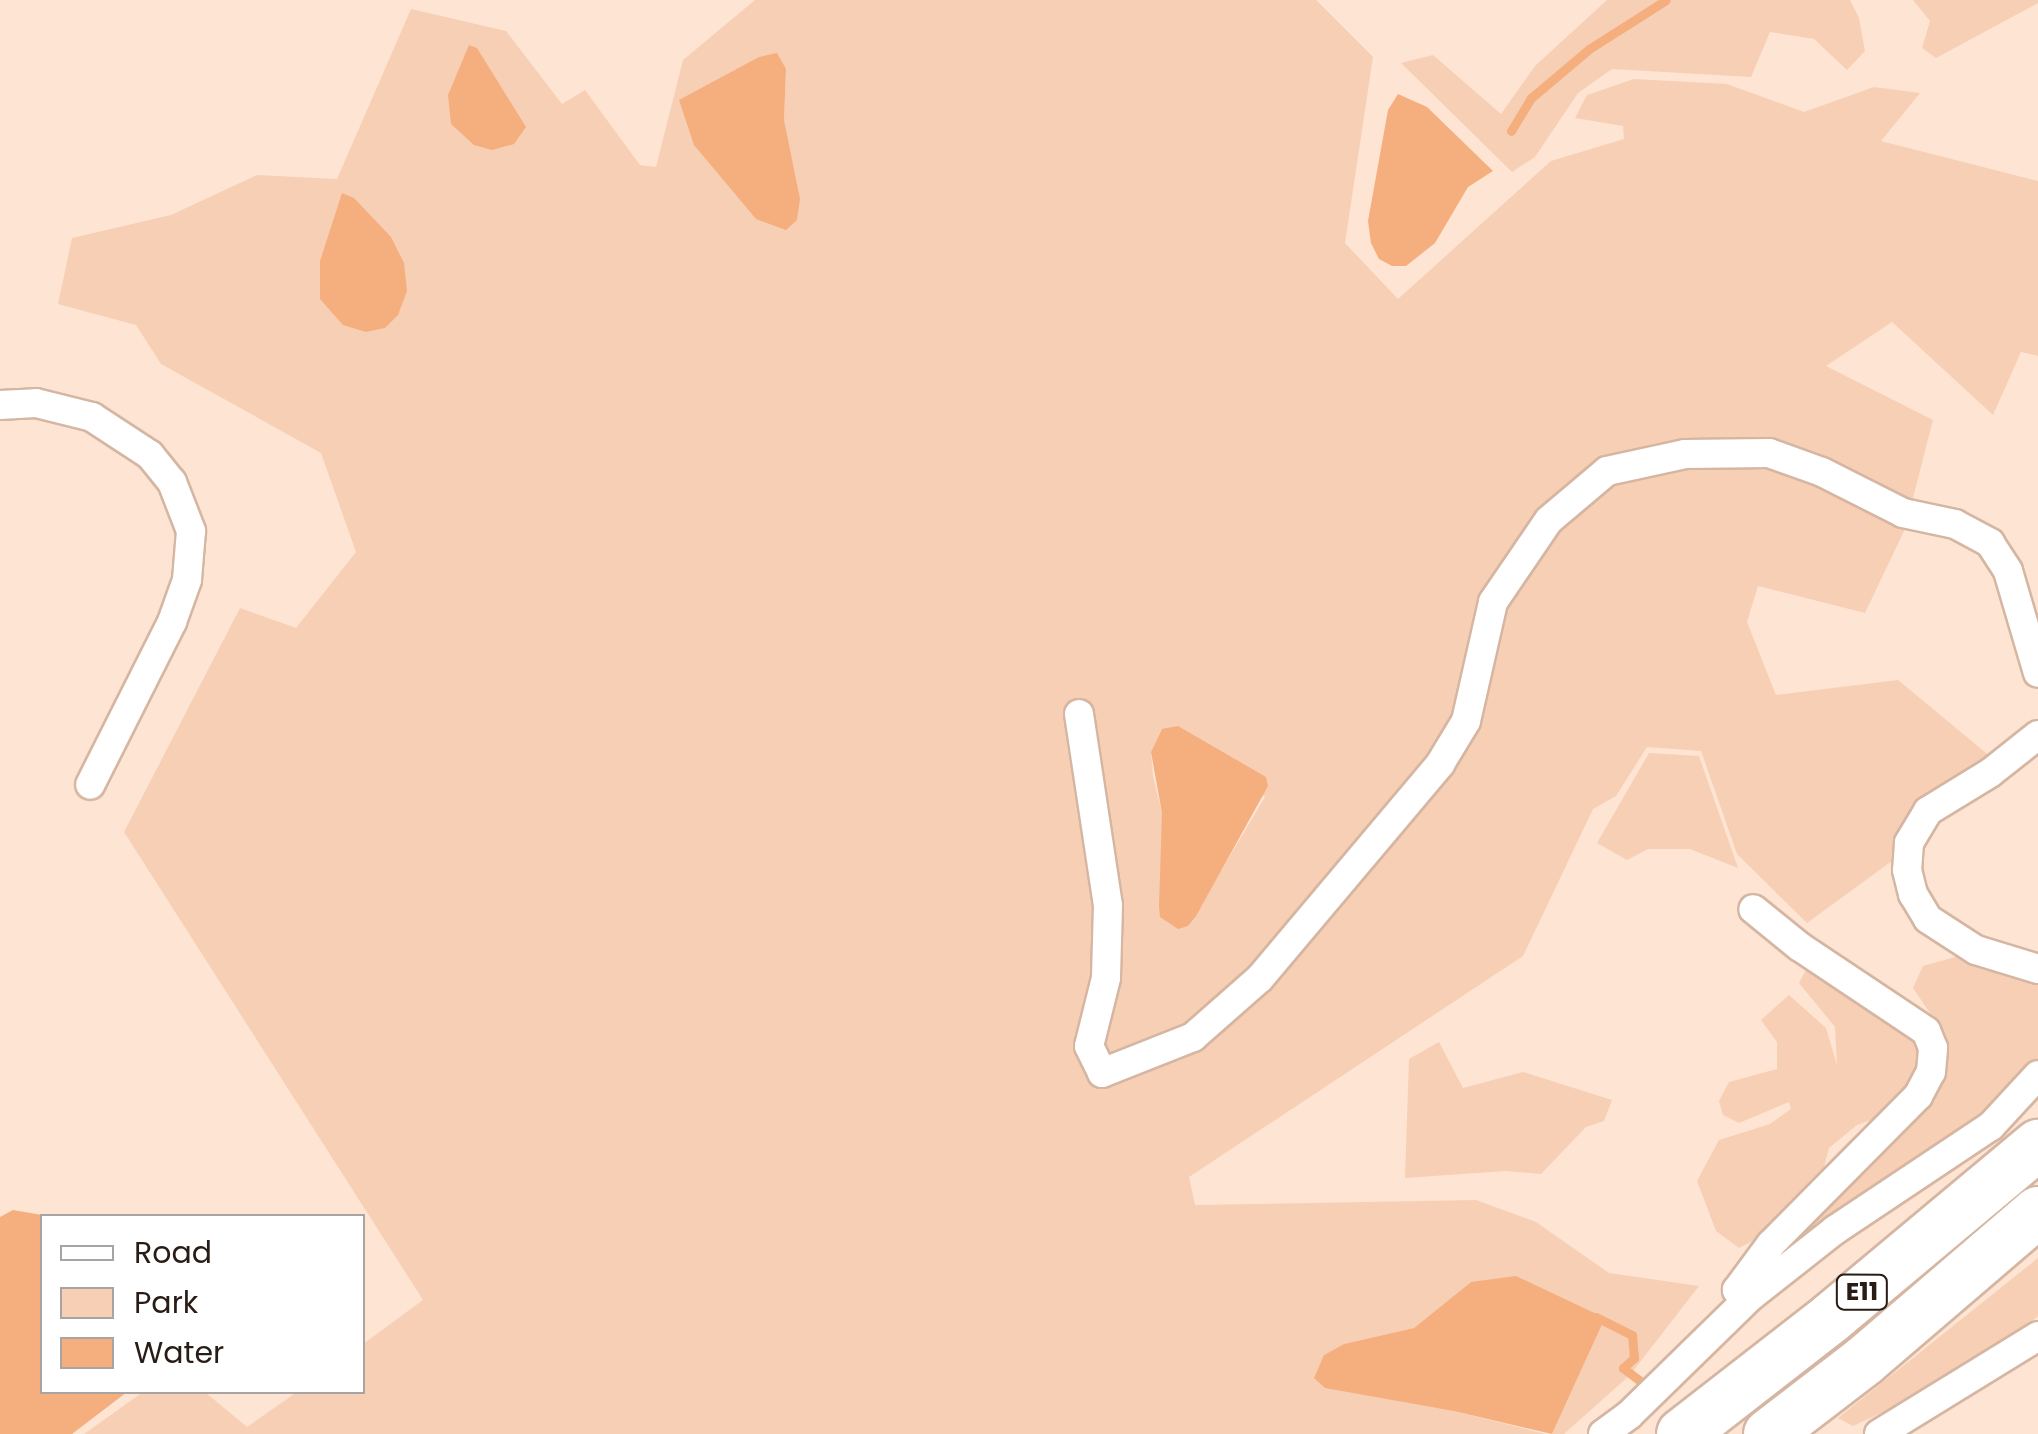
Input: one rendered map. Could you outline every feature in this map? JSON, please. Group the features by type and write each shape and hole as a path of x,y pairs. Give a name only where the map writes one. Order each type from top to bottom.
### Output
{"highway":[{"name":"E11","path":"1682,1434 1832,1318 2038,1144"},
{"name":"E11","path":"1769,1434 1864,1361 2038,1212"}],"street":[{"path":"0,404 36,403 92,417 150,455 172,482 191,531 187,580 172,622 90,786"},
{"path":"1079,714 1108,906 1106,978 1089,1046 1102,1072 1193,1036 1260,978 1440,764 1466,721 1493,602 1549,520 1607,472 1685,454 1769,453 1822,472 1903,513 1955,524 1990,543 2008,571 2038,673"},
{"path":"2038,735 1990,773 1928,811 1909,842 1907,870 1913,894 1928,919 1976,950 2038,970"},
{"path":"1746,1301 1737,1290 1771,1244 1918,1096 1931,1072 1933,1048 1926,1031 1753,910"},
{"path":"1603,1434 1628,1415 1746,1301 1835,1230 1991,1126 2038,1075"},
{"path":"1880,1434 2038,1336"}],"green space":[{"path":"755,0 1316,0 1373,57 1345,243 1398,299 1551,161 1624,139 1623,126 1575,118 1587,95 1634,79 1727,84 1804,112 1874,87 1920,93 1881,141 2038,181 2038,356 2021,352 1993,415 1892,322 1826,366 1933,420 1905,529 1865,613 1758,586 1747,622 1776,695 1898,680 1991,757 1911,808 1892,861 1807,923 1737,854 1701,751 1647,747 1616,796 1593,809 1523,956 1189,1177 1195,1205 1476,1200 1536,1222 1609,1273 1699,1286 1630,1375 1564,1434 1552,1434 1605,1318 1471,1282 1414,1328 1344,1344 1324,1355 1454,1411 1546,1434 84,1434 140,1394 207,1394 247,1427 294,1394 365,1394 365,1343 423,1300 124,832 240,608 296,628 356,552 321,453 161,364 136,325 58,304 72,238 171,215 257,175 337,179 411,9 506,31 562,104 585,90 640,165 656,167 683,60","holes":["786,69 784,120 790,160 679,101","1162,729 1265,797 1188,926 1163,858 1162,813 1151,752"]},
{"path":"1607,0 1850,0 1859,18 1865,51 1847,70 1814,39 1770,32 1751,77 1612,69 1578,93 1535,157 1512,172 1401,63 1433,55 1501,114 1535,66"},
{"path":"1913,0 2038,3 1936,58 1922,48 1930,21"},
{"path":"1649,753 1699,756 1738,868 1690,849 1648,849 1627,860 1597,843"},
{"path":"1959,956 2038,979 2038,1060 1973,1127 1911,1162 1767,1269 1939,1082 1948,1058 1936,1022 1913,988 1923,966"},
{"path":"1807,968 1820,971 1907,1026 1918,1046 1919,1078 1888,1114 1857,1125 1829,1148 1822,1175 1764,1235 1739,1248 1716,1231 1697,1181 1719,1140 1770,1124 1791,1109 1789,1102 1739,1123 1723,1115 1719,1101 1729,1082 1777,1069 1777,1042 1761,1020 1789,995 1826,1028 1837,1065 1835,1027 1799,983"},
{"path":"1439,1042 1463,1088 1523,1072 1612,1100 1604,1121 1586,1127 1541,1174 1506,1171 1405,1178 1409,1059"},
{"path":"2038,1258 2038,1316 2021,1331 1898,1405 1853,1426 1838,1418"}],"water":[{"path":"469,45 477,48 526,127 514,144 492,150 474,145 451,124 448,95"},
{"path":"777,53 786,69 784,120 800,199 797,220 786,230 756,219 694,145 679,100 759,57"},
{"path":"1398,94 1427,107 1493,171 1468,187 1435,243 1406,266 1392,266 1379,259 1371,243 1368,221 1388,110"},
{"path":"342,193 354,198 391,237 404,263 407,291 398,315 385,328 366,332 343,325 320,299 320,261"},
{"path":"1178,726 1266,777 1268,786 1196,916 1188,926 1178,929 1160,917 1162,813 1151,752 1162,729"},
{"path":"13,1210 40,1215 40,1394 124,1394 72,1434 0,1434 0,1217"},
{"path":"1516,1276 1605,1318 1552,1434 1454,1411 1325,1388 1314,1378 1324,1355 1344,1344 1414,1328 1471,1282"}],"waterway":[{"path":"1511,131 1531,98 1589,49 1666,0"},
{"path":"1596,1317 1632,1335 1634,1358 1623,1368 1644,1384"}]}
